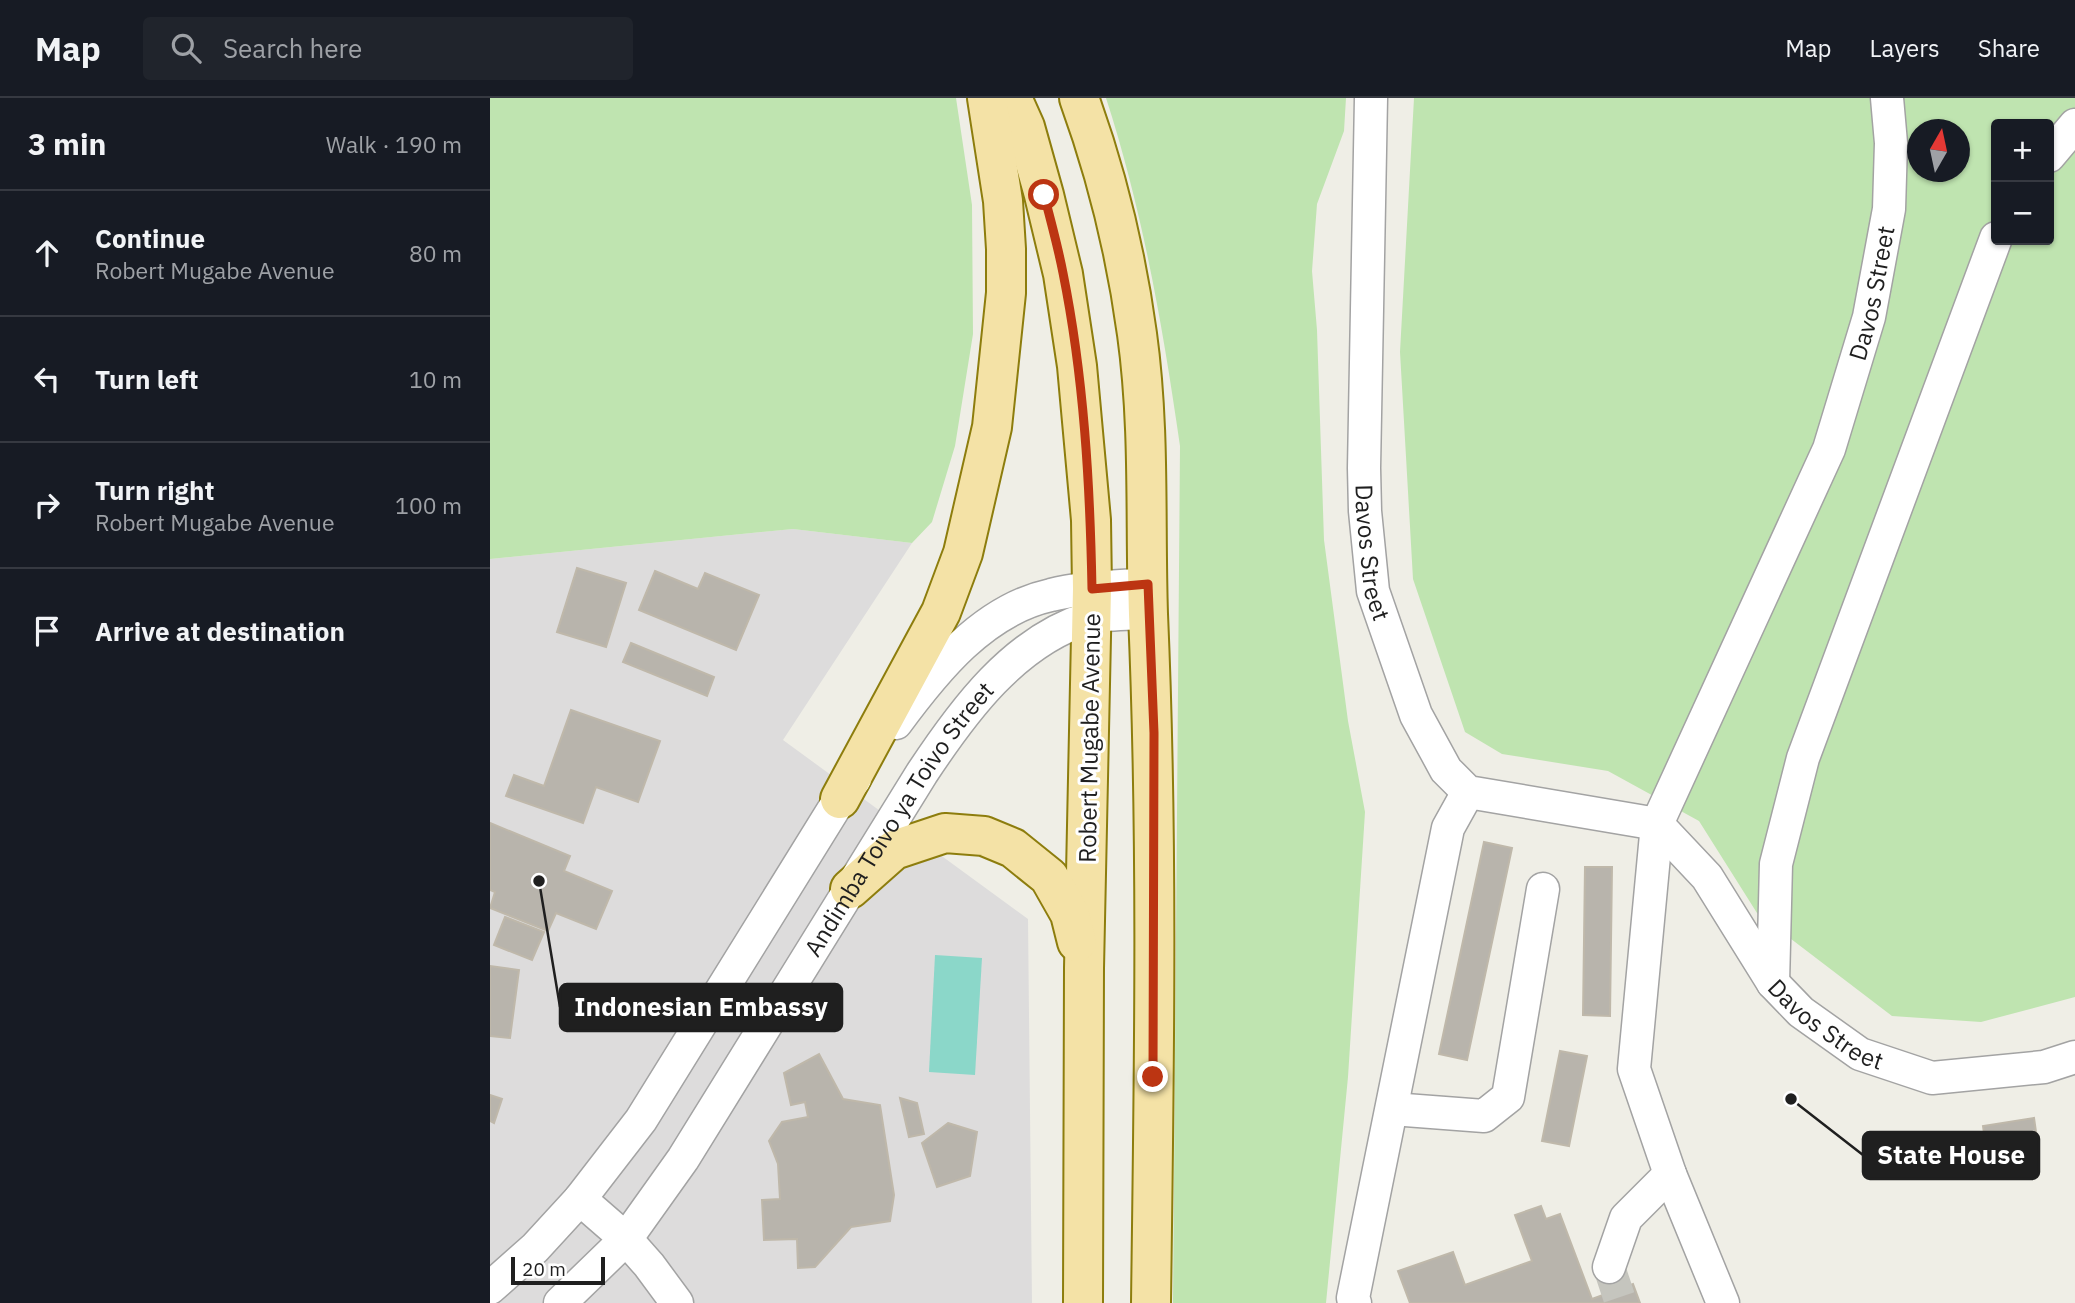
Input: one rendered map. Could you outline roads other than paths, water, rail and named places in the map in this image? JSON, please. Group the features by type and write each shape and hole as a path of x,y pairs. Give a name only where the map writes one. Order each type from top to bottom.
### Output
{"main road":[{"path":"840,799 941,612 963,553 992,427 1006,293 1003,201 987,98"},
{"name":"Robert Mugabe Avenue","path":"1012,98 1031,149 1063,274 1084,434 1091,520 1084,968 1083,1303"},
{"path":"1079,98 1111,193 1138,335 1144,414 1154,733 1150,1303"},
{"path":"850,889 894,850 945,833 984,836 1013,848 1049,877 1070,914 1084,968"}],"street":[{"name":"Davos Street","path":"1371,98 1364,468 1365,511 1373,591 1416,715 1446,771 1468,792"},
{"name":"Davos Street","path":"1723,1303 1670,1174 1634,1069 1657,824 1829,449 1869,317 1889,209 1891,143 1887,98"},
{"path":"2054,150 2075,125"},
{"path":"1773,983 1776,864 1803,758 1993,245"},
{"name":"Andimba Toivo ya Toivo Street","path":"490,1287 534,1248 580,1199 641,1120 840,799 923,686 976,635 1020,606 1048,595 1091,603 1148,598"},
{"name":"Andimba Toivo ya Toivo Street","path":"560,1303 626,1239 683,1159 947,735 991,683 1028,649 1065,628 1091,603"},
{"path":"1355,1303 1353,1298 1448,828 1468,792 1657,824"},
{"name":"Davos Street","path":"1657,824 1707,877 1773,983 1801,1012 1860,1054 1932,1078 2044,1067 2075,1057"},
{"path":"1392,1109 1484,1116 1508,1097 1543,888"},
{"path":"1609,1267 1626,1218 1670,1174"},
{"path":"580,1199 626,1239 677,1303"}],"tunnel":[{"path":"1609,1267 1621,1303"}],"place":[{"name":"Indonesian Embassy","path":"539,881"},
{"name":"State House","path":"1791,1099"}]}
